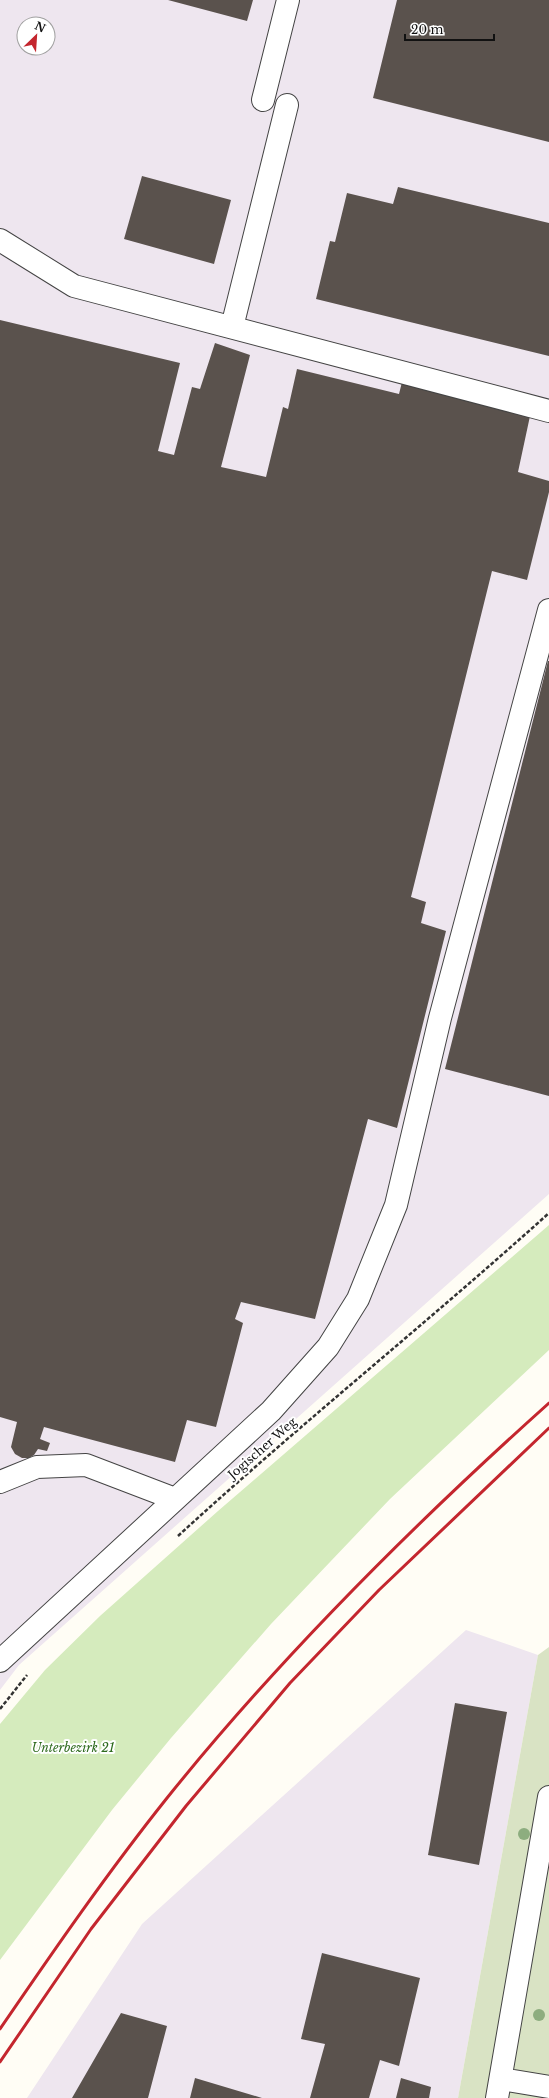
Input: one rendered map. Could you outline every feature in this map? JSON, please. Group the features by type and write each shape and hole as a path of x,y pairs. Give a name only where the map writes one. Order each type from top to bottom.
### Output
{"lane":[{"path":"263,100 288,0"},
{"path":"232,327 287,105"},
{"path":"0,240 74,286 549,411"},
{"path":"0,1661 271,1411 328,1347 358,1299 396,1205 440,1018 549,610"},
{"path":"0,1482 37,1467 86,1465 175,1499"},
{"path":"549,1797 499,2088 549,2087"}],"path":[{"name":"Jogischer Weg","path":"173,1540 254,1466 494,1263 549,1213"},
{"path":"0,1709 28,1673"}],"shaded area":[{"path":"0,0 549,0 549,1194 19,1665 0,1690"},
{"path":"466,1630 538,1655 458,2098 27,2098 142,1924"}],"green space":[{"name":"Unterbezirk 21","path":"549,1225 549,1350 390,1499 271,1624 171,1738 112,1810 0,1960 0,1724 45,1670 100,1616 218,1511"},
{"path":"549,1647 549,2098 458,2098 538,1655"}],"building":[{"path":"168,0 253,0 247,21"},
{"path":"397,0 549,0 549,142 373,98"},
{"path":"142,176 231,200 214,264 124,239"},
{"path":"398,187 549,223 549,356 316,299 330,241 335,242 347,193 393,204"},
{"path":"0,320 180,363 158,451 174,455 192,387 200,389 215,343 250,355 221,467 266,477 283,407 288,409 297,369 399,394 402,382 530,416 518,472 549,481 549,492 527,580 492,571 411,897 426,902 421,923 446,931 397,1128 368,1119 315,1319 241,1302 235,1319 243,1323 216,1427 187,1420 175,1462 44,1427 40,1439 50,1443 47,1451 38,1449 34,1455 29,1458 22,1458 15,1454 11,1447 17,1422 0,1417"},
{"path":"549,661 549,1096 445,1069"},
{"path":"455,1703 507,1712 479,1865 428,1855"},
{"path":"322,1953 420,1978 399,2066 380,2060 369,2098 310,2098 325,2044 301,2039"},
{"path":"121,2013 167,2026 148,2098 72,2098"},
{"path":"195,2078 262,2098 190,2098"},
{"path":"401,2078 431,2087 429,2098 396,2098"}],"railway":[{"path":"0,2029 82,1912 145,1826 211,1745 256,1693 350,1593 399,1544 448,1496 549,1403"},
{"path":"0,2062 91,1929 186,1806 290,1683 379,1590 549,1428"}]}
